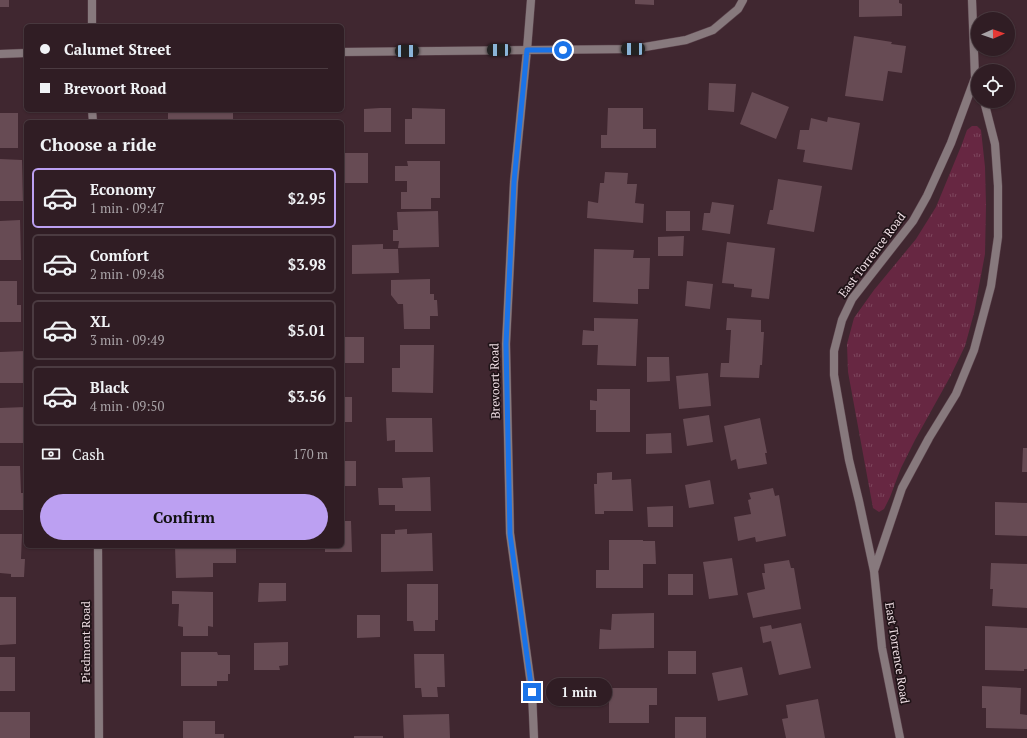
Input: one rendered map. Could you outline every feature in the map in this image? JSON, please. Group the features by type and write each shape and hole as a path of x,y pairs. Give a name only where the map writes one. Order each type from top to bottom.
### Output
{"street":[{"path":"92,0 92,24"},
{"name":"Brevoort Road","path":"531,0 514,182 506,344 510,534 532,692 534,738"},
{"path":"344,52 633,49 686,40 713,30 738,9 743,0"},
{"name":"East Torrence Road","path":"972,0 976,64"},
{"path":"0,54 24,53"},
{"name":"East Torrence Road","path":"900,738 882,648 874,571 860,501 849,460 834,375 834,351 842,320 852,299 913,221 927,196 971,96"},
{"name":"East Torrence Road","path":"874,571 902,488 929,438 956,394 968,365 974,350 991,286 998,237 998,186 995,144 986,108"},
{"name":"Piedmont Road","path":"98,548 99,738"}],"green space":[{"path":"972,126 977,126 981,130 985,167 986,205 985,254 974,313 965,346 901,468 884,509 879,512 873,508 848,372 847,344 854,318 874,290 916,239 936,207 967,130"}],"building":[{"path":"0,0 9,0 9,7 0,7"},
{"path":"635,0 654,0 654,5 635,4"},
{"path":"859,0 899,0 899,3 902,4 902,16 859,17"},
{"path":"854,36 892,42 891,44 906,46 902,73 888,71 883,101 845,96"},
{"path":"709,83 736,84 734,112 708,110"},
{"path":"752,92 789,107 776,139 740,124"},
{"path":"391,108 391,132 364,132 364,109"},
{"path":"412,108 445,109 445,144 405,144 405,119 412,119"},
{"path":"608,108 643,108 643,129 656,129 656,148 601,148 601,135 607,135"},
{"path":"168,112 233,112 233,120 168,120"},
{"path":"0,113 18,113 18,148 0,148"},
{"path":"828,117 860,123 852,170 803,162 805,150 797,149 800,130 809,130 811,118 827,122"},
{"path":"344,153 368,153 368,183 344,183"},
{"path":"0,159 22,160 23,201 0,201"},
{"path":"407,161 440,161 440,198 431,198 431,209 401,209 401,192 407,192 407,181 395,181 395,166 408,166"},
{"path":"605,172 628,173 627,184 637,184 635,203 644,204 643,223 587,218 588,201 598,203 600,183 604,183"},
{"path":"778,179 822,186 814,232 767,224 770,210 773,210"},
{"path":"712,202 734,205 730,234 702,230 704,213 710,213"},
{"path":"438,211 439,247 398,248 399,241 393,241 393,230 398,230 397,212"},
{"path":"666,211 690,211 690,231 666,231"},
{"path":"20,220 21,260 0,260 0,221"},
{"path":"684,236 683,256 658,256 658,237"},
{"path":"727,242 775,248 769,299 751,297 752,289 734,287 734,284 722,283"},
{"path":"383,244 383,249 398,249 399,273 352,274 352,245"},
{"path":"594,249 634,250 633,258 650,258 649,289 638,289 638,304 593,302"},
{"path":"430,279 430,294 434,294 434,300 437,300 438,316 430,316 430,329 404,329 403,304 398,304 391,295 391,280"},
{"path":"0,281 17,281 17,305 21,305 21,322 0,322"},
{"path":"687,281 713,284 710,309 685,306"},
{"path":"594,318 638,319 636,366 597,365 598,345 582,345 583,330 594,331"},
{"path":"727,318 761,320 761,332 764,332 762,365 760,365 759,378 720,377 721,363 729,363 731,330 726,330"},
{"path":"344,337 364,337 364,363 344,363"},
{"path":"400,345 434,345 433,393 392,392 392,368 400,368"},
{"path":"24,351 24,383 0,383 0,352"},
{"path":"647,357 669,357 670,381 647,382"},
{"path":"708,373 711,406 679,409 676,376"},
{"path":"597,389 630,389 630,432 596,432 596,410 590,410 590,400 597,401"},
{"path":"344,397 352,397 352,422 344,422"},
{"path":"24,407 24,443 0,443 0,408"},
{"path":"709,415 713,442 687,446 683,419"},
{"path":"386,418 432,418 433,452 395,452 395,440 387,441"},
{"path":"760,418 767,453 765,453 767,464 738,469 736,459 731,461 724,426"},
{"path":"671,433 672,453 646,454 646,434"},
{"path":"1023,448 1027,448 1027,472 1022,472"},
{"path":"344,461 356,461 356,486 344,486"},
{"path":"0,466 20,466 21,493 24,493 24,510 0,510"},
{"path":"612,472 612,480 631,479 633,511 604,511 604,514 595,514 594,484 597,484 597,473"},
{"path":"430,477 431,511 395,511 395,505 379,505 378,488 403,488 402,478"},
{"path":"710,480 714,504 689,508 685,485"},
{"path":"773,488 775,496 779,495 786,536 756,542 755,537 738,541 734,517 751,514 748,500 751,499 749,493"},
{"path":"995,502 1027,503 1027,536 995,535"},
{"path":"673,506 673,527 648,527 647,507"},
{"path":"344,521 351,521 352,552 325,552 325,548 344,548"},
{"path":"407,529 407,534 432,533 433,571 381,572 381,534 395,534 395,530"},
{"path":"0,534 22,534 21,559 25,559 24,577 11,577 11,574 0,573"},
{"path":"609,540 655,541 656,564 643,564 643,588 596,588 596,570 609,570"},
{"path":"175,548 236,548 236,563 213,563 213,577 176,578"},
{"path":"732,558 738,595 709,599 703,562"},
{"path":"789,560 791,568 794,568 801,609 753,618 747,593 765,589 762,573 765,573 764,564"},
{"path":"991,563 1027,564 1027,608 992,606 993,589 990,589"},
{"path":"668,574 693,574 693,595 668,595"},
{"path":"259,583 286,583 286,601 258,602"},
{"path":"407,584 438,584 438,620 435,620 435,631 414,631 413,621 407,621"},
{"path":"172,591 213,592 213,627 208,626 208,636 183,636 183,627 178,626 179,604 172,604"},
{"path":"0,597 16,597 16,644 0,645"},
{"path":"654,613 654,648 599,649 600,629 611,630 612,614"},
{"path":"357,615 380,615 380,637 357,638"},
{"path":"801,623 811,668 779,675 771,641 763,643 760,627 771,625 772,629"},
{"path":"985,626 1027,628 1027,669 1024,669 1024,671 985,670"},
{"path":"288,642 288,665 279,666 280,670 254,670 254,643"},
{"path":"668,651 696,651 696,674 668,674"},
{"path":"181,652 217,652 218,655 230,655 230,674 228,674 228,681 217,681 217,686 181,686"},
{"path":"414,654 444,654 445,687 437,687 438,697 422,697 421,688 415,688"},
{"path":"0,657 15,657 15,691 0,691"},
{"path":"742,667 748,695 718,701 712,673"},
{"path":"982,686 1021,688 1020,714 1027,715 1027,729 986,728 986,708 982,708"},
{"path":"609,688 657,688 657,705 649,705 649,723 609,723"},
{"path":"818,699 825,738 786,738 782,719 788,718 786,705"},
{"path":"0,712 30,712 30,738 0,738"},
{"path":"449,714 450,738 404,738 403,715"},
{"path":"675,717 706,717 706,738 675,738"},
{"path":"183,721 215,721 215,734 224,734 224,738 183,738"},
{"path":"354,736 383,736 383,738 354,738"}],"route":[{"path":"532,692 510,534 506,344 514,182 527,50 563,50"}]}
